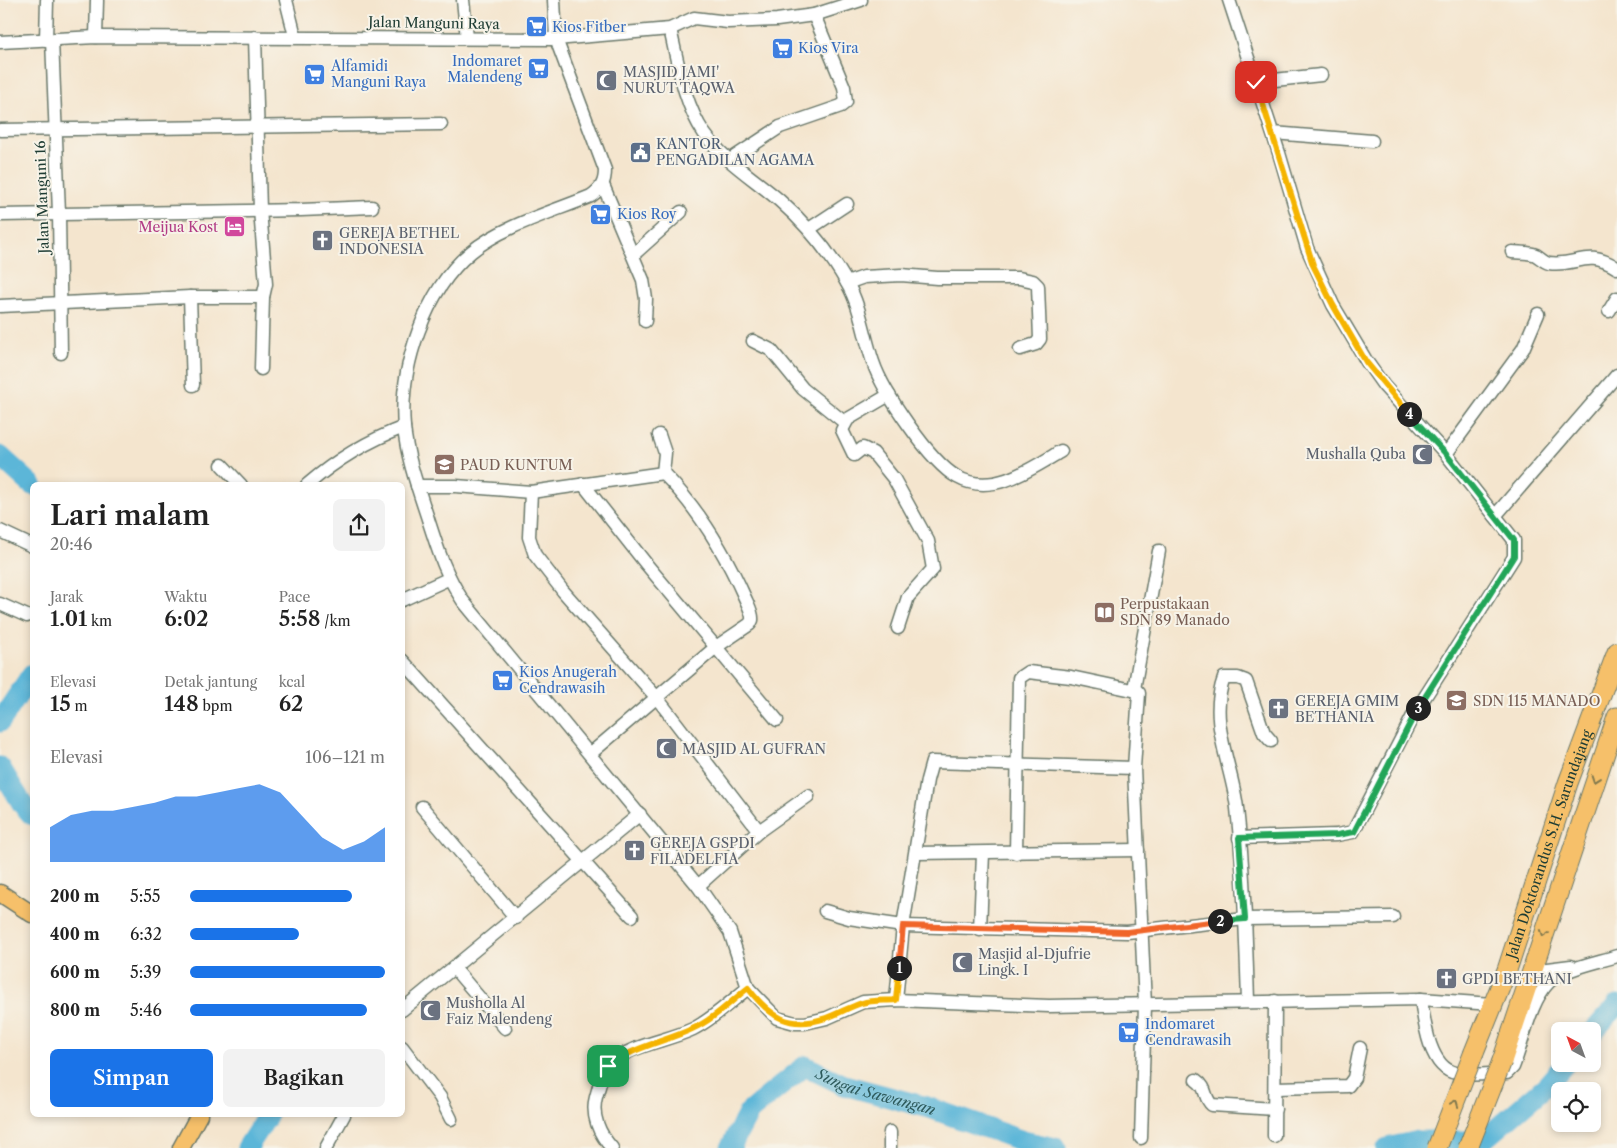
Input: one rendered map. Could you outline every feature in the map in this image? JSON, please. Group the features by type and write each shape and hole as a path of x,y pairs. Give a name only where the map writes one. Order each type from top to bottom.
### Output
{"highway":[{"name":"Jalan Doktorandus S.H. Sarundajang","path":"1437,1148 1513,953 1568,783 1617,652"},
{"name":"Jalan Doktorandus S.H. Sarundajang","path":"1468,1148 1502,1061 1617,717"}],"main road":[{"path":"0,893 30,913"},
{"path":"181,1148 198,1117"}],"street":[{"name":"Jalan Manguni 16","path":"46,0 59,213 61,352"},
{"path":"96,37 97,0"},
{"path":"286,0 295,36"},
{"path":"463,0 467,38"},
{"path":"554,0 556,39 605,170 603,185 644,284 645,321"},
{"name":"Jalan Manguni Raya","path":"0,42 96,37 255,36 556,39 670,29 694,18 749,22 814,15 861,0"},
{"path":"1229,0 1273,134 1307,248 1333,305 1366,362 1384,386 1446,454 1514,540 1514,556 1414,714 1354,832 1337,835 1239,838"},
{"path":"730,160 780,127 841,106 846,102 844,87 814,15"},
{"path":"670,29 687,96 699,124 717,148 780,201 809,229 847,283 859,311 874,365 889,395 934,457 951,473 966,481 989,484 1018,477 1061,452"},
{"path":"255,36 260,210 266,284 263,297 260,369"},
{"path":"1256,82 1321,75"},
{"path":"0,130 441,124"},
{"path":"1273,134 1372,141"},
{"path":"603,185 591,196 490,238 470,252 447,276 426,313 417,338 404,391 404,427 417,486 448,579 471,612 698,886 730,932 748,988 777,1018 795,1023 805,1023 827,1018 864,1002 896,1000 1013,1005 1145,1005 1248,1001 1421,999 1492,1004"},
{"path":"809,229 848,204"},
{"path":"0,215 372,207"},
{"path":"633,255 681,212"},
{"path":"1512,252 1530,253 1545,262 1565,264 1574,260 1600,259 1617,268"},
{"path":"847,283 864,277 901,275 937,278 1019,278 1033,281 1038,286 1040,339 1036,344 1020,348"},
{"path":"0,306 190,297 263,297"},
{"path":"190,297 193,385"},
{"path":"1609,311 1617,298"},
{"path":"1446,454 1523,349 1538,314"},
{"path":"753,341 771,350 803,389 844,422"},
{"path":"1495,516 1617,375"},
{"path":"889,395 844,422 842,433 854,455 863,448 873,453 894,479 928,541 933,569 908,597 898,628"},
{"path":"311,482 346,454 379,436 404,427"},
{"path":"590,754 716,647 750,624 753,616 720,548 686,500 663,473 665,453 659,435"},
{"path":"222,465 238,482"},
{"path":"417,486 465,486 531,492 663,473"},
{"path":"583,484 776,720"},
{"path":"531,492 529,538 535,555 563,591 657,698 759,831"},
{"path":"0,531 30,545"},
{"path":"1134,689 1159,551"},
{"path":"405,599 448,579"},
{"path":"0,604 27,616"},
{"path":"405,663 632,916"},
{"path":"1016,853 1019,765 1018,683 1022,674 1028,672 1071,677 1134,689 1139,693 1134,768 1145,1005 1142,1138"},
{"path":"1248,1001 1245,919 1236,798 1219,730 1220,701 1224,678 1238,678 1246,681 1264,733 1271,741"},
{"path":"896,1000 903,926 927,780 932,762 1134,768"},
{"path":"698,886 759,831 808,796"},
{"path":"422,807 516,918"},
{"path":"405,1008 640,814"},
{"path":"916,854 1138,850"},
{"path":"980,930 983,853"},
{"path":"825,911 848,918 903,926 980,930 1127,932 1245,919 1393,917"},
{"path":"1421,999 1434,1054 1443,1066 1457,1074 1506,1073 1513,1066 1534,1007 1550,981 1560,975 1617,956"},
{"path":"1531,971 1601,961"},
{"path":"454,968 505,1028"},
{"path":"612,1148 603,1138 592,1110 598,1087 608,1066 622,1055 693,1029 710,1019 748,988"},
{"path":"1274,1136 1276,1088 1275,1002"},
{"path":"1276,1088 1348,1086 1354,1078 1360,1048"},
{"path":"405,1051 440,1097 451,1119"},
{"path":"1196,1080 1204,1087 1208,1102 1212,1105 1275,1109"},
{"path":"326,1148 343,1117"},
{"path":"890,1132 890,1148"}],"waterway":[{"name":"Sungai Sawangan","path":"0,456 30,483"},
{"name":"Sungai Sawangan","path":"0,722 30,677"},
{"name":"Sungai Sawangan","path":"0,767 23,805 30,813"},
{"name":"Sungai Sawangan","path":"1601,1023 1617,1005"},
{"name":"Sungai Sawangan","path":"730,1148 749,1112 805,1066 844,1085 930,1108 1023,1141 1056,1148"},
{"name":"Sungai Sawangan","path":"1387,1148 1418,1141 1482,1141 1546,1086 1558,1072"},
{"name":"Sungai Sawangan","path":"247,1148 267,1117"}],"place":[{"name":"Kios Fitber","path":"536,27"},
{"name":"Kios Vira","path":"782,48"},
{"name":"Indomaret Malendeng","path":"538,69"},
{"name":"Alfamidi Manguni Raya","path":"315,74"},
{"name":"MASJID JAMI' NURUT TAQWA","path":"607,80"},
{"name":"KANTOR PENGADILAN AGAMA","path":"640,152"},
{"name":"Kios Roy","path":"601,214"},
{"name":"Meijua Kost","path":"234,227"},
{"name":"GEREJA BETHEL INDONESIA","path":"323,241"},
{"name":"Mushalla Quba","path":"1422,454"},
{"name":"PAUD KUNTUM","path":"444,465"},
{"name":"Perpustakaan SDN 89 Manado","path":"1104,612"},
{"name":"Kios Anugerah Cendrawasih","path":"503,680"},
{"name":"SDN 115 MANADO","path":"1457,701"},
{"name":"GEREJA GMIM BETHANIA","path":"1279,709"},
{"name":"MASJID AL GUFRAN","path":"666,749"},
{"name":"GEREJA GSPDI FILADELFIA","path":"634,851"},
{"name":"Masjid al-Djufrie Lingk. I","path":"962,962"},
{"name":"GPDI BETHANI","path":"1446,979"},
{"name":"Musholla Al Faiz Malendeng","path":"430,1011"},
{"name":"Indomaret Cendrawasih","path":"1129,1032"}],"route":[{"path":"608,1066 622,1055 693,1029 710,1019 748,988 777,1018 795,1023 805,1023 827,1018 864,1002 896,1000 903,926 980,930 1127,932 1245,919 1239,838 1337,835 1354,832 1414,714 1514,556 1515,545 1514,540 1471,484 1384,386 1366,362 1333,305 1313,265 1307,248 1280,153 1256,82"}]}
